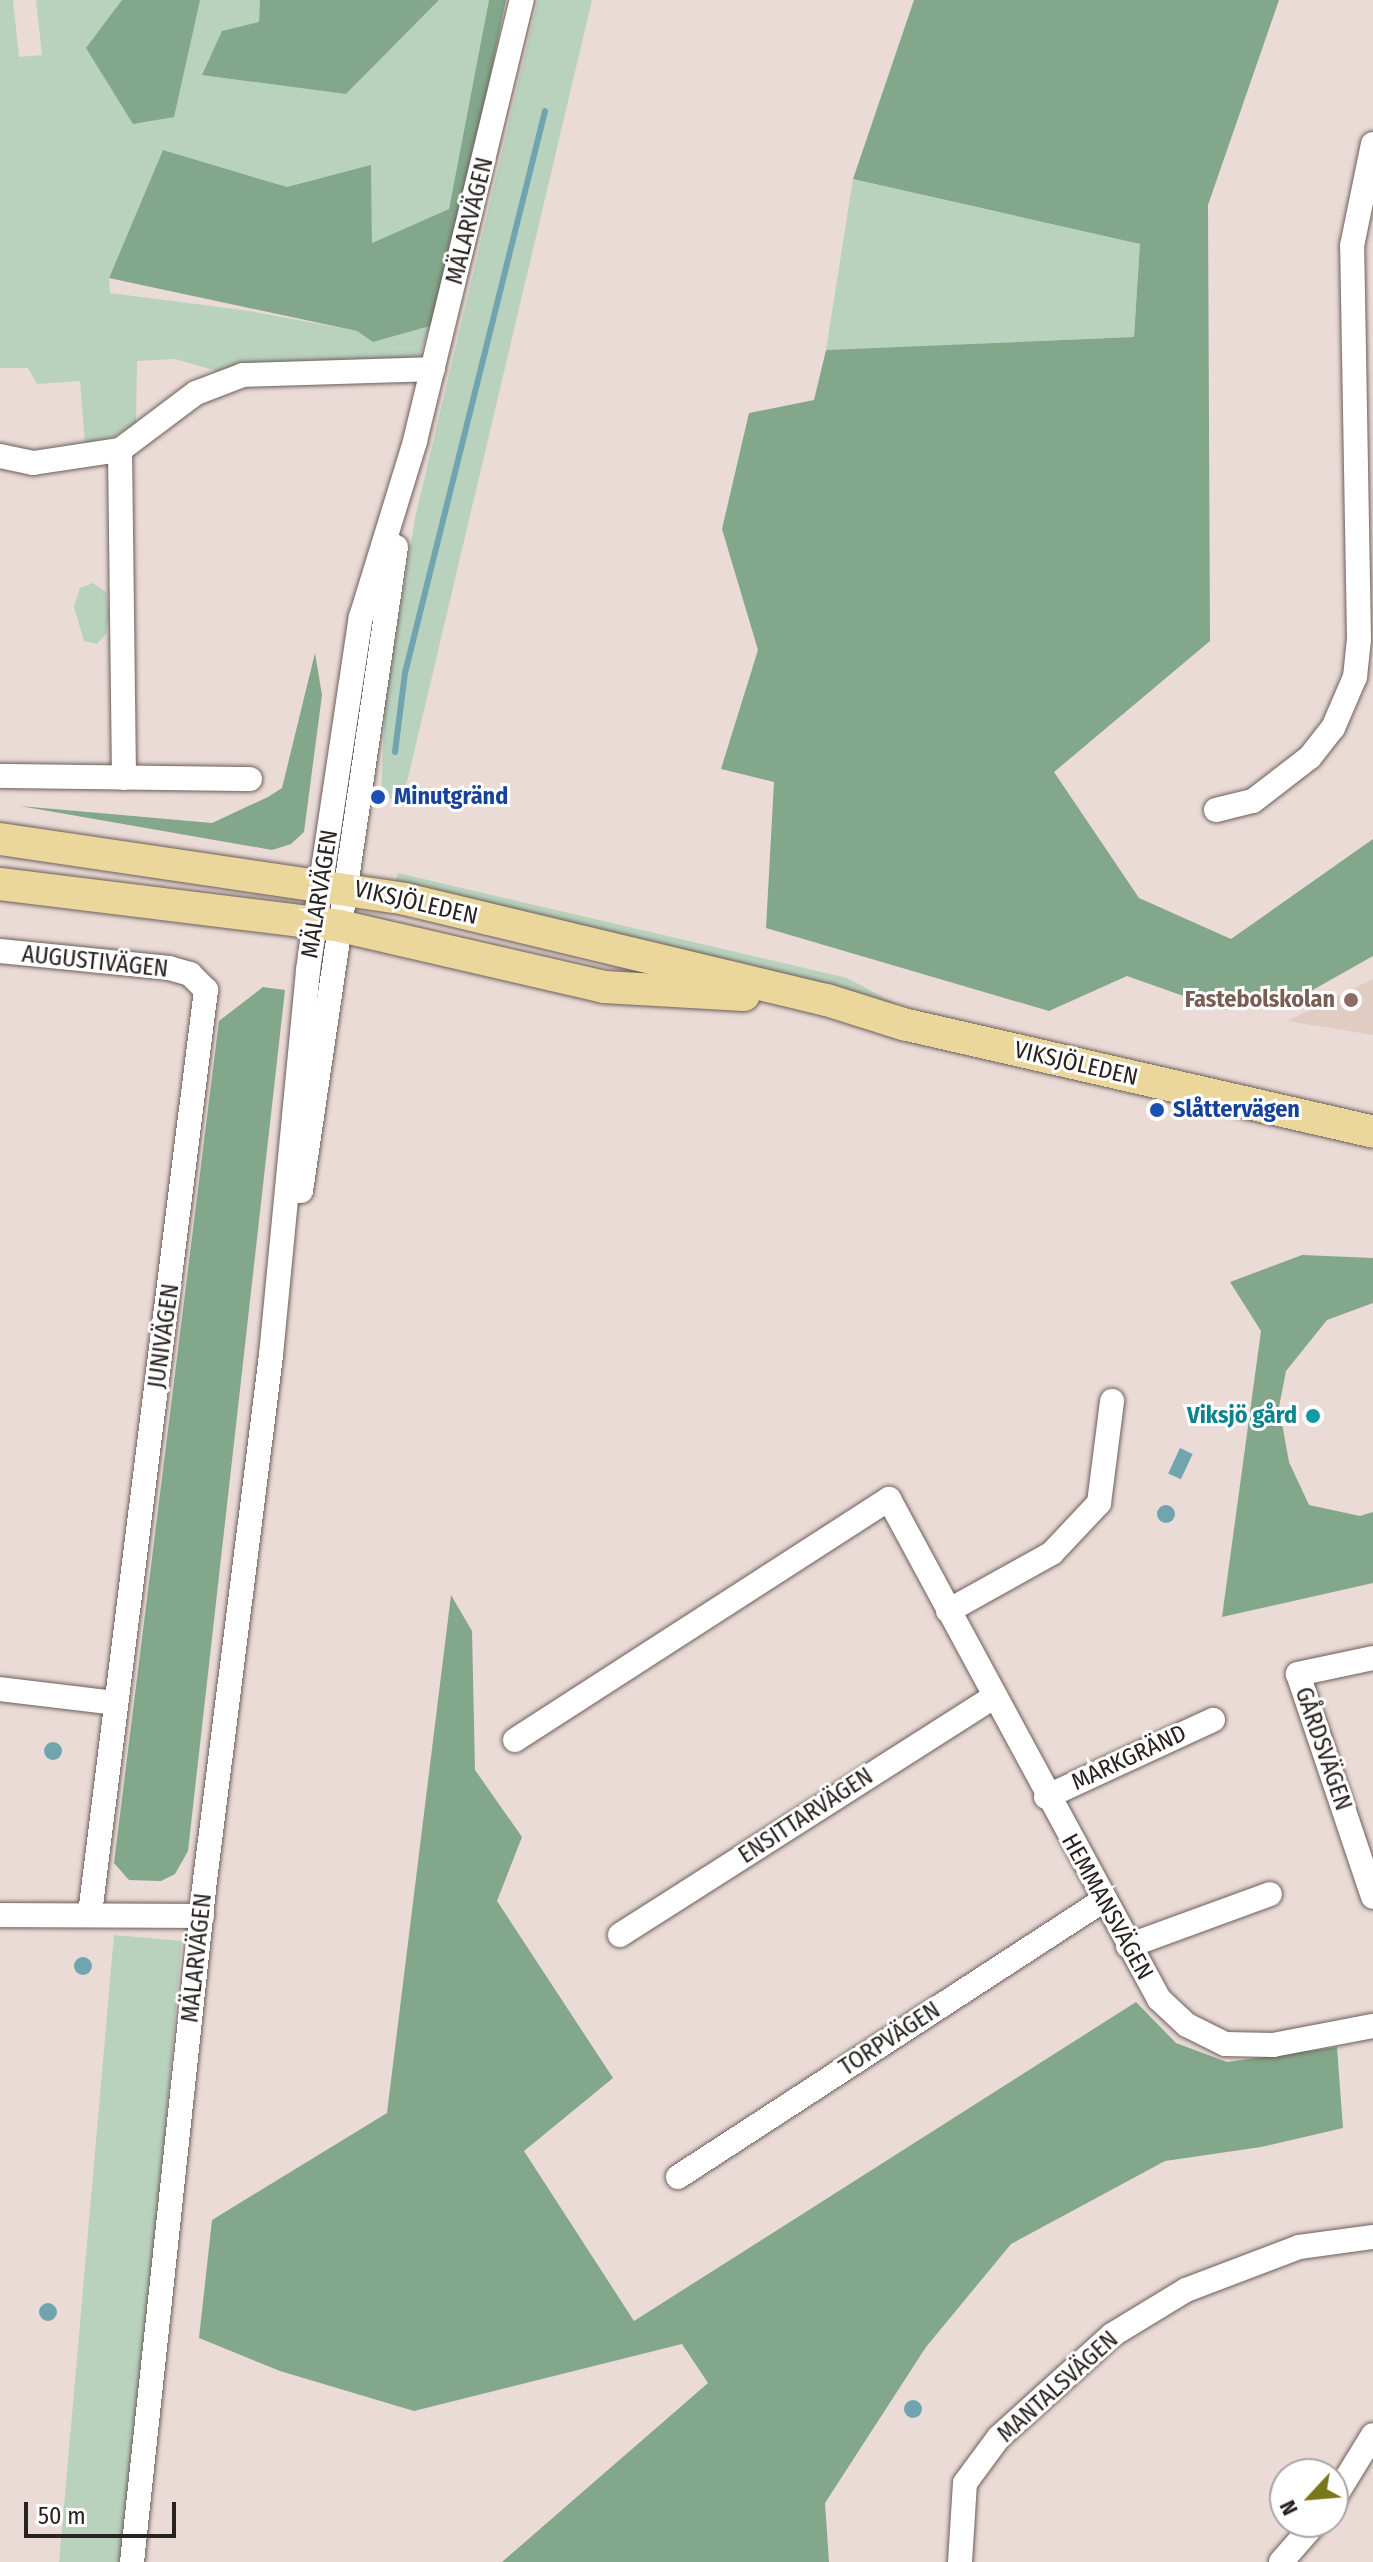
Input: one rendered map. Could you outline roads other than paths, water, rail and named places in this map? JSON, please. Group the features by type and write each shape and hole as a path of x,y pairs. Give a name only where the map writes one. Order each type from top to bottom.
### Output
{"main road":[{"name":"VIKSJÖLEDEN","path":"0,839 334,884 827,1000 903,1024 1373,1132"},
{"name":"VIKSJÖLEDEN","path":"0,884 328,925 604,987 827,1000"}],"street":[{"name":"MÄLARVÄGEN","path":"132,2562 202,1916 271,1355 313,1125 328,925 334,884 415,441 522,0"},
{"path":"1216,810 1253,801 1310,757 1333,728 1355,677 1359,639 1352,246 1373,144"},
{"path":"0,456 33,463 120,450 196,393 243,375 433,369"},
{"path":"120,450 124,778"},
{"path":"0,776 250,779"},
{"name":"AUGUSTIVÄGEN","path":"0,951 190,974"},
{"name":"JUNIVÄGEN","path":"90,1913 206,1015 206,990 190,974"},
{"path":"948,1611 1052,1553 1099,1503 1112,1401"},
{"name":"HEMMANSVÄGEN","path":"515,1740 889,1499 1102,1901 1159,1999 1187,2025 1225,2044 1273,2045 1373,2026"},
{"name":"GÅRDSVÄGEN","path":"1373,1658 1298,1674 1373,1897"},
{"path":"0,1689 115,1703"},
{"name":"ENSITTARVÄGEN","path":"620,1935 993,1697"},
{"name":"MARKGRÄND","path":"1046,1797 1213,1720"},
{"path":"1128,1946 1270,1894"},
{"name":"TORPVÄGEN","path":"678,2177 1102,1901"},
{"path":"0,1915 90,1913 202,1916"},
{"name":"MANTALSVÄGEN","path":"960,2562 965,2483 999,2437 1112,2335 1186,2290 1299,2247 1373,2237"},
{"path":"1349,2474 1373,2435"},
{"path":"1281,2562 1302,2538"}],"water":[{"path":"1180,1448 1193,1454 1181,1479 1168,1473"},
{"path":"1166,1505 1175,1514 1166,1523 1157,1514"},
{"path":"53,1742 62,1751 53,1760 44,1751"},
{"path":"83,1957 92,1966 83,1975 74,1966"},
{"path":"44,2303 52,2303 57,2312 55,2319 44,2321 39,2316 39,2308"},
{"path":"913,2400 922,2409 913,2418 904,2409"}],"waterway":[{"path":"395,752 405,673 545,111"}],"place":[{"name":"Minutgränd","path":"378,797"},
{"name":"Fastebolskolan","path":"1351,1000"},
{"name":"Slåttervägen","path":"1157,1110"},
{"name":"Viksjö gård","path":"1313,1416"}]}
